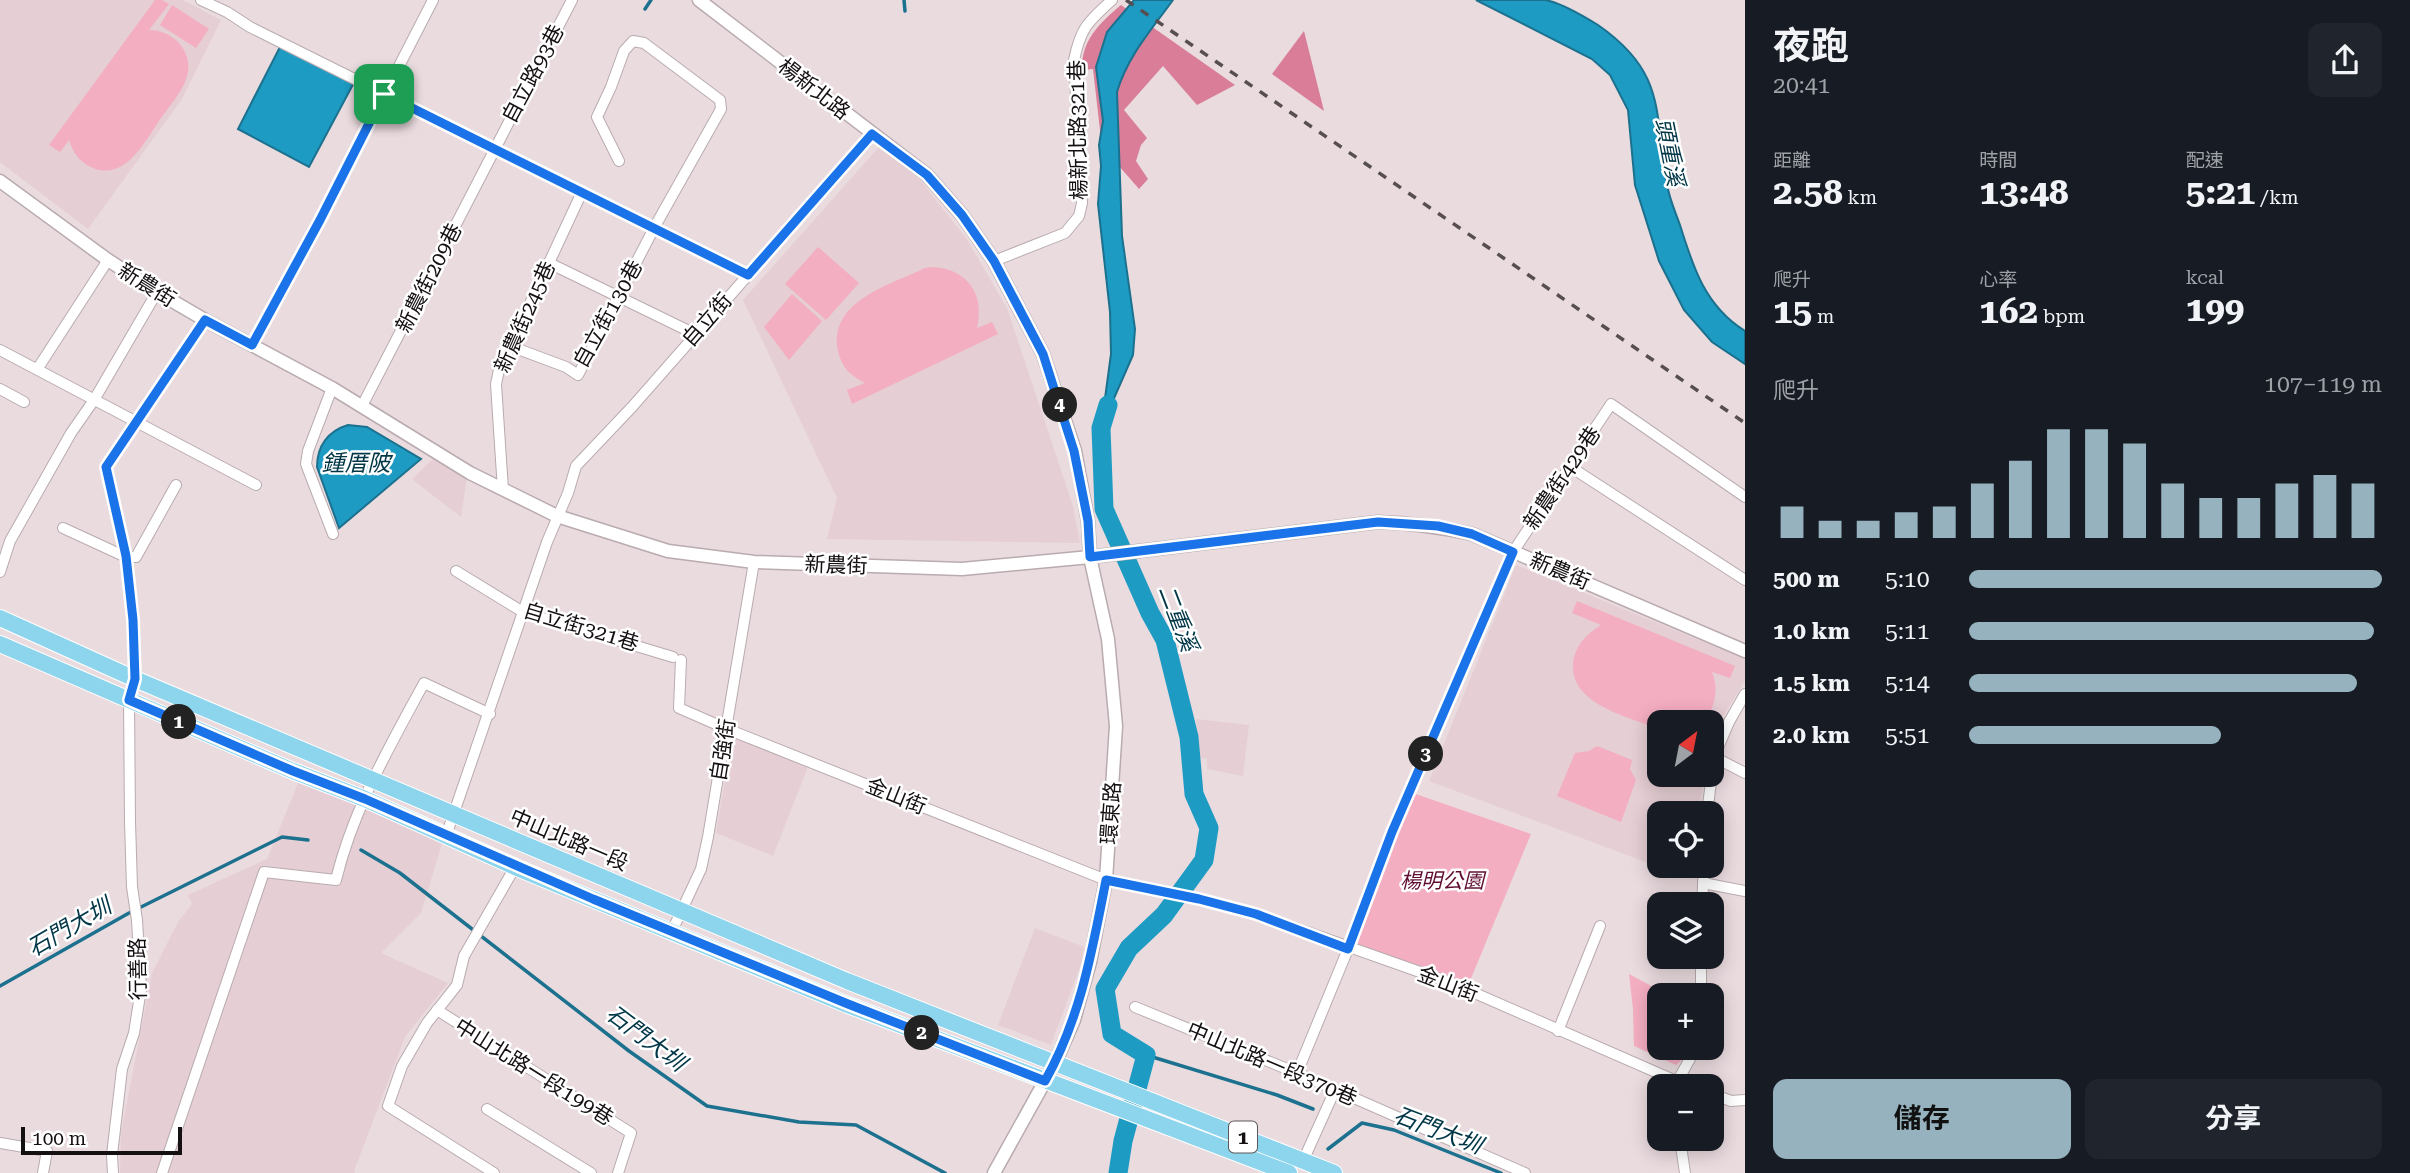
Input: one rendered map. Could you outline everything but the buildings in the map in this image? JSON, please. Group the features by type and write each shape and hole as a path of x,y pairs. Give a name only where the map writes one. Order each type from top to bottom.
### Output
{"main road":[{"name":"中山北路一段","path":"0,618 135,679 847,981 1303,1161"},
{"name":"1","path":"0,644 293,771 365,799 515,867 672,932 1045,1081 1289,1173"},
{"name":"1","path":"1303,1161 1334,1173"}],"street":[{"name":"自立街","path":"201,0 250,27 748,275 632,407 576,466 446,836"},
{"path":"252,345 320,220 433,0"},
{"name":"自立路93巷","path":"494,149 572,0"},
{"name":"楊新北路","path":"699,0 927,175 962,215 994,261 1043,354 1074,451 1088,521 1090,557"},
{"name":"楊新北路321巷","path":"994,261 1065,233 1079,216 1082,203 1074,60 1079,36 1112,0"},
{"name":"自立街130巷","path":"510,346 566,367 578,375 654,228 721,109 720,100 656,50 634,41 624,51 597,117 620,161"},
{"path":"748,275 872,134"},
{"name":"新農街209巷","path":"362,406 494,149"},
{"name":"新農街","path":"0,181 108,260 158,292 332,388 470,473 557,516 677,553 754,562 962,569 1090,557 1378,522 1438,526 1472,534 1745,650"},
{"name":"新農街245巷","path":"503,490 496,384 499,370 582,192"},
{"path":"38,368 108,260"},
{"path":"549,263 620,295 695,334"},
{"path":"0,572 10,541 71,433 94,400 158,292"},
{"path":"134,422 205,320"},
{"path":"0,350 256,485"},
{"path":"332,388 308,451 306,464 333,534"},
{"path":"0,389 24,402"},
{"name":"新農街429巷","path":"1297,1073 1392,832 1513,552 1611,404 1745,497"},
{"name":"行善路","path":"113,1173 112,1154 122,1069 136,1023 141,989 134,904 129,700 135,679 133,620 126,556 106,467 134,422"},
{"path":"1569,466 1745,580"},
{"path":"63,528 126,556 136,557 176,485"},
{"name":"環東路","path":"993,1173 1055,1063 1077,1009 1090,962 1106,880 1116,726 1108,639 1090,557"},
{"name":"自強街","path":"672,932 701,869 754,562"},
{"name":"自立街321巷","path":"456,571 523,612 677,658"},
{"name":"金山街","path":"677,658 680,708 727,729 1106,880 1256,914 1454,985 1656,1074"},
{"path":"162,1173 264,872 336,880 372,778 424,682 490,714"},
{"path":"1724,732 1745,694"},
{"path":"1724,762 1745,773"},
{"name":"中山北路一段199巷","path":"494,1173 387,1106 402,1066 427,1023 457,985 464,956 515,867"},
{"path":"1703,878 1703,892"},
{"path":"1703,883 1745,891"},
{"path":"1559,1031 1600,926"},
{"name":"中山北路一段370巷","path":"1135,1007 1297,1073 1525,1173"},
{"name":"中山北路一段199巷","path":"437,1010 631,1133 618,1173"},
{"path":"1303,1161 1335,1090"},
{"path":"1724,1098 1745,1100"},
{"path":"486,1109 591,1173"},
{"path":"0,1143 47,1151 43,1173"},
{"path":"1681,1151 1685,1173"}],"shaded area":[{"path":"0,0 183,0 221,20 182,99 88,229 0,162"},
{"path":"1121,5 1235,85 1197,105 1163,66 1124,110 1147,138 1141,145 1136,161 1148,179 1139,189 1103,144 1093,69 1082,70 1088,41"},
{"path":"1304,31 1324,111 1272,74"},
{"path":"879,147 921,181 966,238 1007,308 1073,506 1080,543 827,539 837,498 743,300"},
{"path":"435,457 467,478 461,517 412,479"},
{"path":"1516,565 1745,659 1745,681 1724,715 1724,710 1647,710 1647,788 1703,788 1700,801 1647,801 1647,863 1429,781"},
{"path":"1196,719 1249,725 1243,776 1207,769 1207,759 1198,757"},
{"path":"733,734 809,764 773,856 716,833"},
{"path":"299,781 443,840 421,913 381,953 448,983 405,1037 355,1173 120,1173 121,1133 152,973 178,922 192,904 188,895 267,859"},
{"path":"1035,928 1087,948 1051,1045 998,1025"}],"green space":[{"path":"155,0 169,4 149,30 165,33 178,42 187,56 188,72 181,90 141,147 125,164 105,171 88,166 81,160 69,140 60,152 49,145"},
{"path":"172,5 209,29 196,48 160,25"},
{"path":"818,247 859,283 826,320 785,284"},
{"path":"933,267 945,269 964,278 976,295 979,316 977,328 992,322 998,334 852,404 847,390 865,383 847,370 840,357 837,334 842,319 852,307 879,289"},
{"path":"792,294 822,321 789,360 764,327"},
{"path":"1577,601 1735,666 1730,678 1712,672 1715,696 1711,710 1647,710 1647,725 1604,707 1581,689 1575,678 1573,664 1576,651 1582,641 1601,625 1572,613"},
{"path":"1597,746 1632,760 1630,769 1636,780 1621,822 1557,796 1575,753 1589,751"},
{"name":"楊明公園","path":"1410,792 1531,834 1467,988 1348,949"},
{"path":"1629,974 1647,984 1647,1052 1634,1046"},
{"path":"1665,1060 1682,1060 1676,1065"}],"water":[{"path":"1134,0 1173,0 1134,55 1117,92 1122,236 1135,329 1133,355 1101,428 1111,354 1110,312 1098,204 1101,166 1099,145 1103,121 1096,67 1107,32"},
{"path":"1476,0 1545,0 1557,4 1598,25 1636,60 1647,77 1654,96 1668,189 1690,256 1710,298 1731,321 1745,331 1745,364 1712,342 1684,310 1659,261 1635,185 1628,110 1610,75 1592,59"},
{"path":"283,41 357,77 309,167 238,129"},
{"name":"鍾厝陂","path":"348,425 367,427 421,459 339,528 317,467 319,452 325,440"}],"waterway":[{"path":"645,9 651,0"},
{"path":"904,0 905,11"},
{"name":"二重溪","path":"1108,405 1101,428 1104,509 1150,613 1165,640 1189,737 1194,794 1209,828 1204,860 1164,915 1129,948 1105,989 1112,1034 1146,1055 1123,1141 1118,1173"},
{"name":"石門大圳","path":"0,986 129,913 282,837 308,840"},
{"name":"石門大圳","path":"361,850 400,873 629,1051 707,1106 799,1122 856,1125 945,1173"},
{"path":"1146,1055 1277,1095 1313,1109"},
{"name":"石門大圳","path":"1328,1149 1362,1123 1394,1130 1501,1173"}],"railway":[{"path":"1126,0 1745,423"}],"route":[{"path":"384,94 748,275 872,134 927,175 962,215 994,261 1043,354 1074,451 1088,521 1090,557 1378,522 1438,526 1472,534 1513,552 1392,832 1348,949 1256,914 1106,880 1090,962 1074,1020 1045,1081 848,1004 515,867 365,799 129,700 135,679 133,620 126,556 106,467 205,320 252,345 384,94"}],"water label":[{"name":"頭重溪","path":"1670,152"}]}
